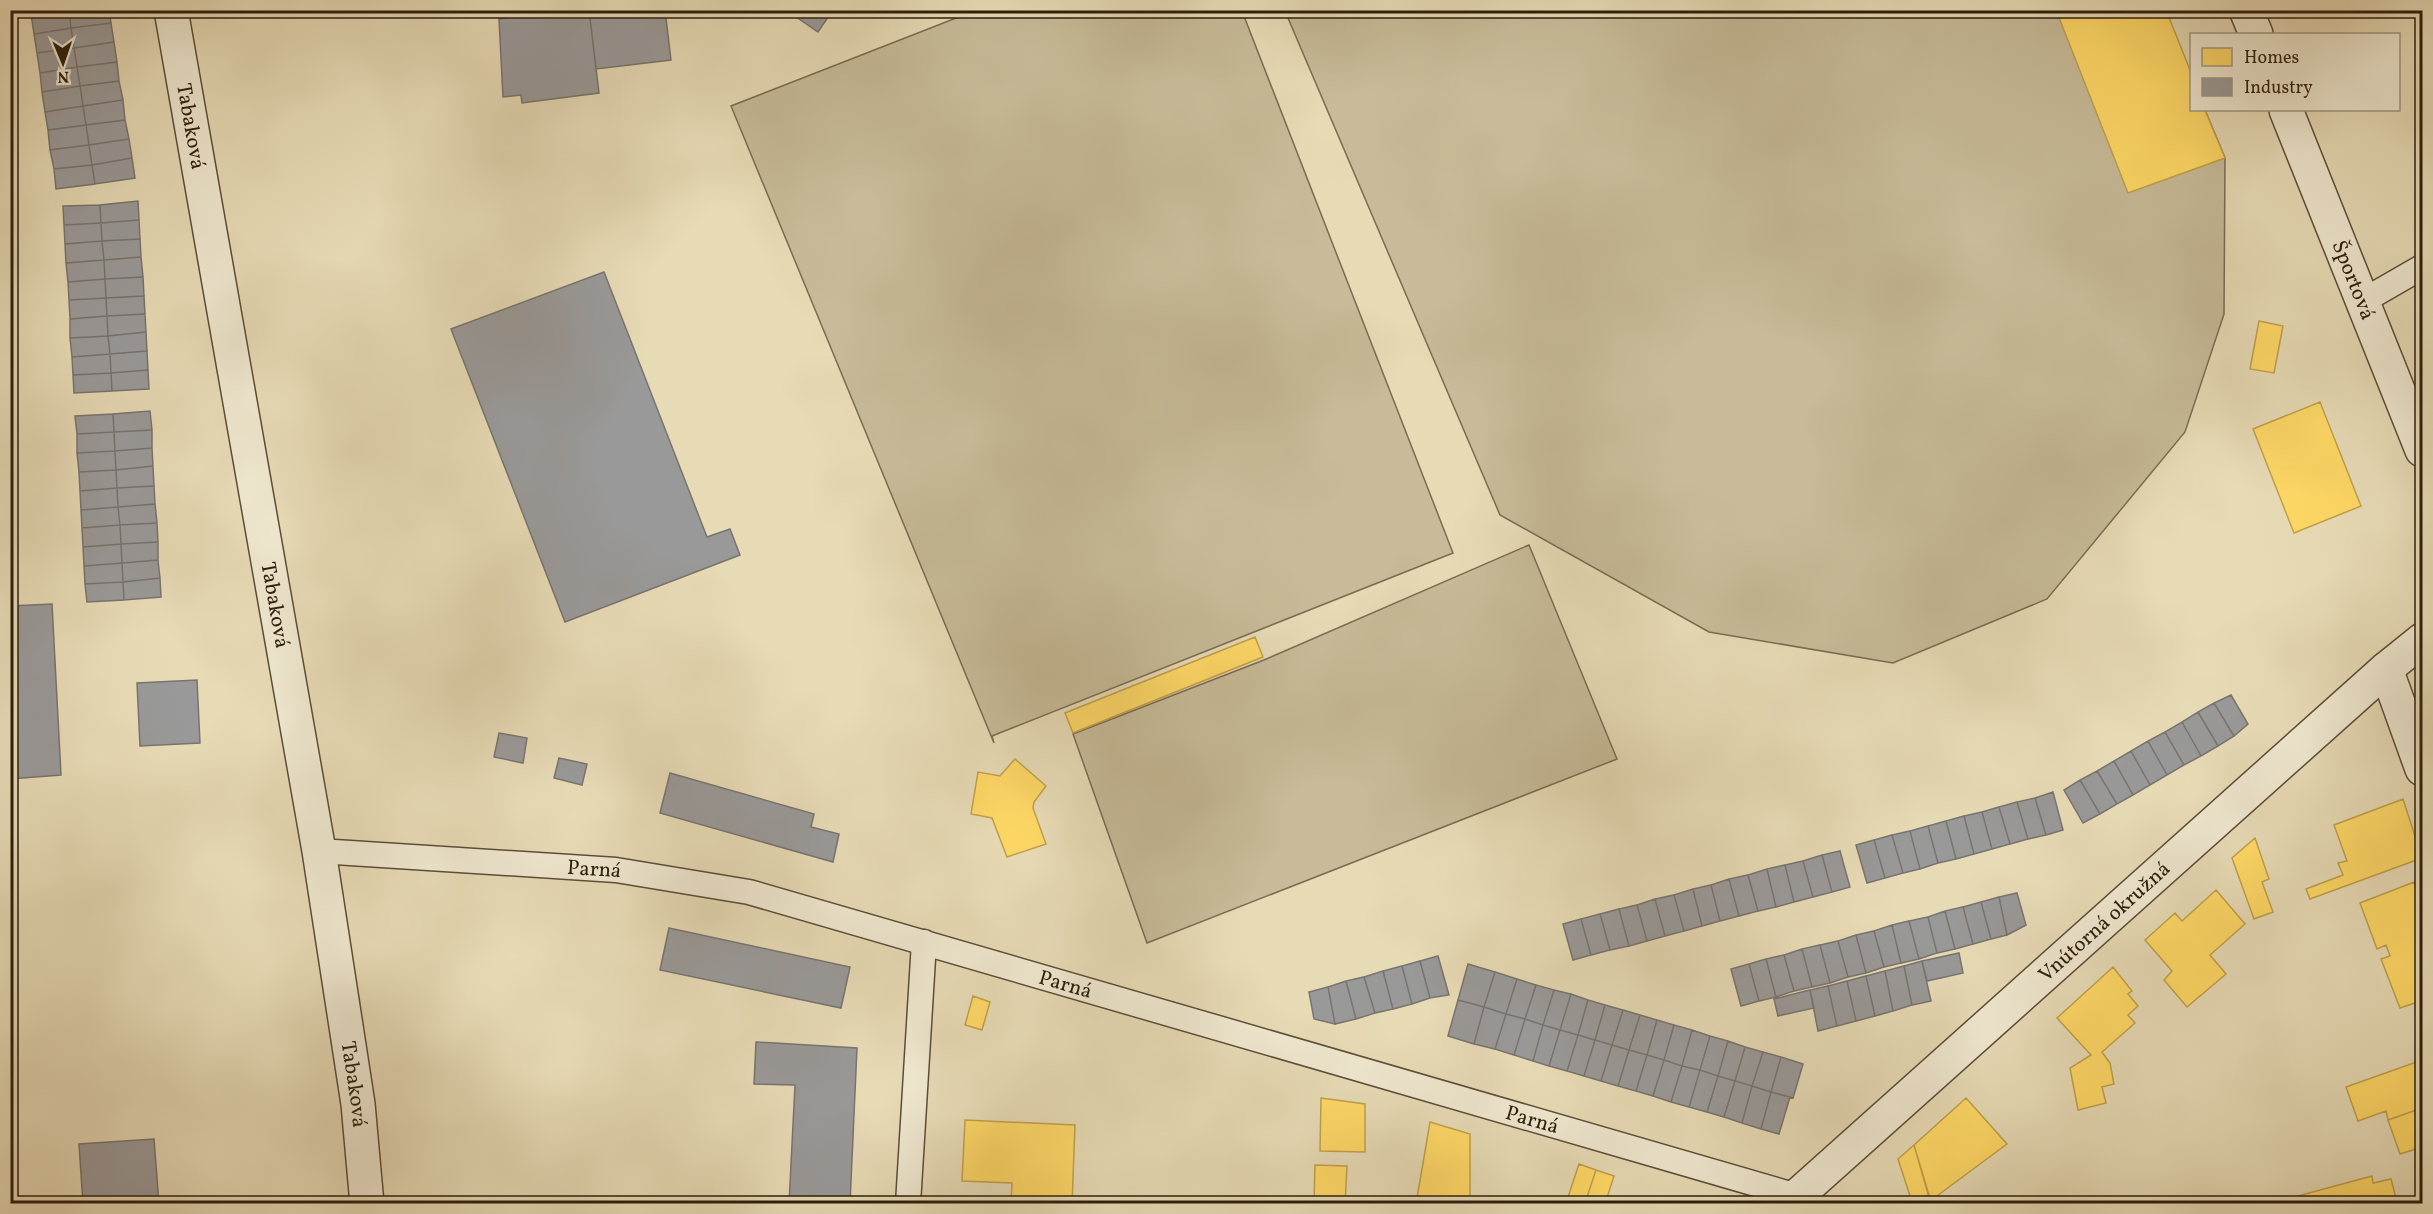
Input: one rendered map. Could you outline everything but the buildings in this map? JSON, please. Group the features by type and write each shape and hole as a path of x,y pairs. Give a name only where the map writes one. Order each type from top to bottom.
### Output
{"street":[{"name":"Tabaková","path":"171,10 319,851 358,1104 367,1203"},
{"path":"2246,10 2256,33"},
{"name":"Športová","path":"2286,111 2422,450"},
{"name":"Vnútorná okružná","path":"1792,1200 2386,669 2422,640"},
{"path":"2386,669 2422,769"}],"lane":[{"path":"2363,301 2422,267"},
{"name":"Parná","path":"319,851 616,870 749,892 1792,1200"},
{"path":"908,1203 924,942"}],"shaded area":[{"path":"974,11 1242,11 1453,553 992,736 994,743 731,106"},
{"path":"1285,11 2166,11 2190,102 2190,111 2205,111 2225,158 2224,314 2185,432 2047,599 1893,663 1709,632 1500,515"},
{"path":"1529,545 1617,759 1147,943 1073,734 1264,660"}]}
